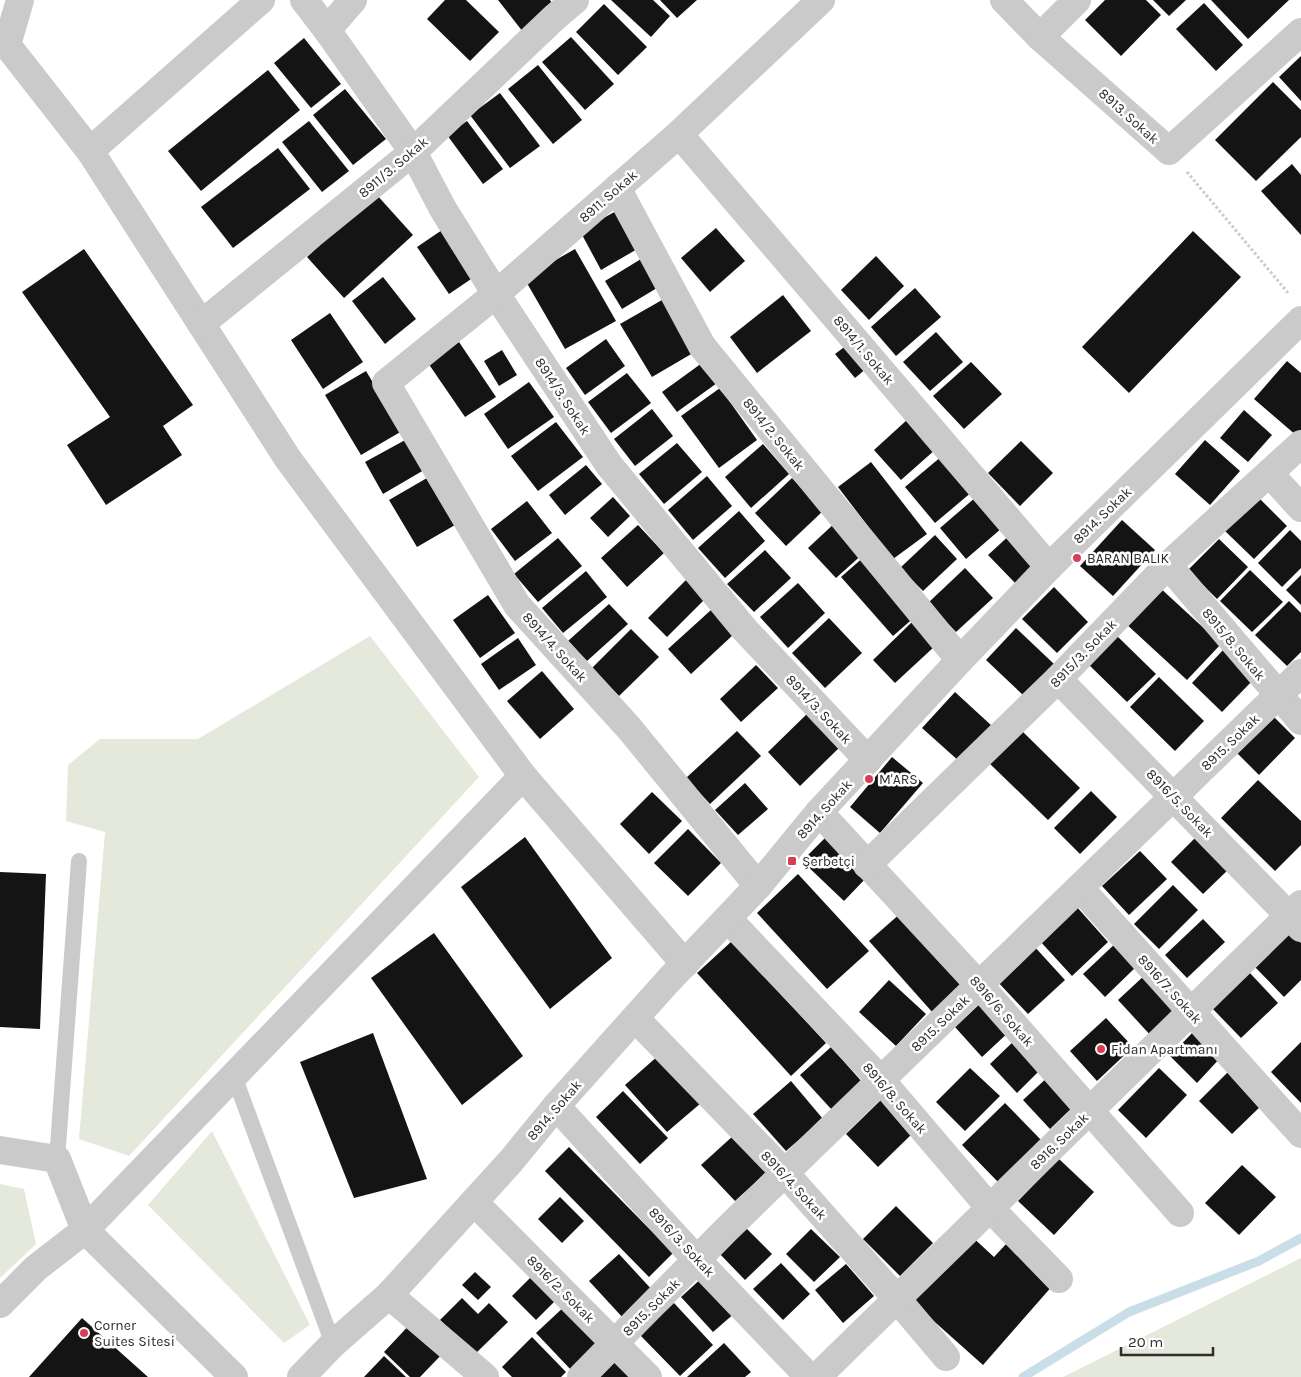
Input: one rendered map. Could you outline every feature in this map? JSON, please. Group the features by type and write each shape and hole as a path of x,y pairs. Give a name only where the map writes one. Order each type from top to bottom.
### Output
{"street":[{"path":"20,0 7,44 90,151 288,459 523,776 685,964"},
{"path":"90,151 261,0"},
{"name":"8914/3. Sokak","path":"304,0 413,152 443,209 496,294 609,465 745,630 868,760"},
{"path":"327,30 354,0"},
{"name":"8911/3. Sokak","path":"201,324 413,152 575,0"},
{"name":"8911. Sokak","path":"386,383 496,294 679,134 821,0"},
{"name":"8913. Sokak","path":"1004,0 1040,36 1169,151 1301,32"},
{"path":"1040,36 1077,0"},
{"name":"8914/1. Sokak","path":"679,134 1049,567"},
{"name":"8914/2. Sokak","path":"617,188 702,346 960,660"},
{"name":"8914. Sokak","path":"301,1377 333,1344 389,1295 474,1202 556,1106 758,886 819,812 960,660 1298,310"},
{"name":"8914/4. Sokak","path":"386,383 517,605 629,728 758,886"},
{"name":"8915/3. Sokak","path":"867,865 1058,679 1168,565 1301,444"},
{"path":"1269,473 1301,508"},
{"name":"8915/8. Sokak","path":"1168,565 1301,722"},
{"name":"8915. Sokak","path":"581,1377 785,1173 1301,673"},
{"name":"8916/5. Sokak","path":"1058,679 1173,797 1297,916"},
{"path":"0,1304 36,1268 85,1230 523,776"},
{"name":"8916/6. Sokak","path":"819,812 979,985 1180,1213"},
{"name":"8916/7. Sokak","path":"1080,888 1301,1134"},
{"name":"8916. Sokak","path":"817,1377 1191,1012 1297,916"},
{"name":"8916/8. Sokak","path":"728,919 881,1080 990,1208 1059,1279"},
{"name":"8916/4. Sokak","path":"636,1019 785,1173 946,1357"},
{"name":"8916/3. Sokak","path":"556,1106 697,1260 809,1377"},
{"path":"0,1150 57,1159 85,1230 234,1377"},
{"name":"8916/2. Sokak","path":"474,1202 648,1377"},
{"path":"389,1295 485,1377"}],"lane":[{"path":"57,1159 79,861"},
{"path":"234,1076 333,1344"}],"path":[{"path":"1169,151 1298,310"}],"shaded area":[{"path":"370,636 479,777 129,1156 79,1139 105,832 66,821 68,765 100,739 198,739"},
{"path":"212,1131 310,1325 284,1343 148,1205"},
{"path":"0,1184 24,1189 36,1244 0,1278"},
{"path":"1301,1258 1301,1377 1063,1377"}],"building":[{"path":"445,0 466,0 499,32 470,61 427,19"},
{"path":"498,0 550,0 555,8 523,32"},
{"path":"611,0 653,0 670,16 651,37"},
{"path":"660,0 697,0 677,18"},
{"path":"1105,0 1146,0 1161,15 1121,56 1085,20"},
{"path":"1153,0 1186,0 1169,16"},
{"path":"1211,0 1289,0 1248,39"},
{"path":"1204,3 1243,45 1216,71 1176,29"},
{"path":"604,4 647,47 618,75 576,32"},
{"path":"571,37 614,84 585,110 542,62"},
{"path":"304,38 341,84 311,108 274,63"},
{"path":"1301,56 1301,101 1279,77"},
{"path":"538,65 582,120 553,144 508,89"},
{"path":"268,70 300,110 201,191 168,151"},
{"path":"1273,82 1301,110 1301,137 1256,181 1215,140"},
{"path":"345,89 386,139 353,165 313,115"},
{"path":"500,93 540,146 510,168 470,115"},
{"path":"309,121 349,171 322,192 282,142"},
{"path":"467,121 503,169 483,184 447,135"},
{"path":"278,148 310,189 233,248 201,207"},
{"path":"1292,164 1301,175 1301,235 1261,191"},
{"path":"376,194 413,235 344,298 307,257"},
{"path":"618,210 639,248 601,270 580,231"},
{"path":"445,228 477,275 449,294 417,247"},
{"path":"716,228 745,261 710,292 681,258"},
{"path":"1193,231 1241,277 1129,393 1082,347"},
{"path":"84,249 193,405 163,426 182,455 106,505 67,445 110,417 22,292"},
{"path":"575,249 616,321 565,349 524,278"},
{"path":"876,256 904,286 869,320 841,290"},
{"path":"641,259 657,288 622,309 605,281"},
{"path":"383,277 416,319 385,344 352,301"},
{"path":"915,288 941,317 896,356 871,327"},
{"path":"783,295 811,331 757,373 730,337"},
{"path":"662,300 693,353 652,377 620,324"},
{"path":"330,313 363,362 323,389 291,340"},
{"path":"936,332 963,362 930,391 903,362"},
{"path":"606,339 625,366 585,395 566,368"},
{"path":"459,342 496,397 465,417 428,363"},
{"path":"847,345 867,368 855,378 835,354"},
{"path":"502,350 517,375 499,386 484,361"},
{"path":"1287,361 1301,373 1301,432 1297,436 1254,399"},
{"path":"971,362 1002,394 964,429 933,396"},
{"path":"702,363 717,383 677,412 662,392"},
{"path":"366,371 402,431 361,455 325,395"},
{"path":"627,373 651,403 611,433 588,402"},
{"path":"529,382 554,417 508,449 484,414"},
{"path":"720,388 757,440 719,468 681,416"},
{"path":"652,409 673,436 635,466 614,439"},
{"path":"1244,410 1272,435 1248,462 1220,438"},
{"path":"908,419 936,449 901,480 874,450"},
{"path":"556,422 583,457 538,491 511,456"},
{"path":"407,439 424,470 383,494 365,462"},
{"path":"1205,440 1240,471 1210,505 1175,474"},
{"path":"1021,441 1053,473 1020,506 988,473"},
{"path":"677,443 702,472 664,504 639,474"},
{"path":"763,444 789,474 751,508 725,477"},
{"path":"942,456 973,491 935,523 905,487"},
{"path":"871,462 927,534 893,559 838,487"},
{"path":"586,465 602,484 565,515 549,495"},
{"path":"707,476 732,506 693,540 668,510"},
{"path":"427,478 455,525 417,547 389,500"},
{"path":"792,478 823,511 786,546 755,513"},
{"path":"613,497 630,516 608,537 590,518"},
{"path":"976,497 1002,528 966,559 940,528"},
{"path":"1258,497 1287,526 1254,559 1225,531"},
{"path":"527,501 552,533 515,561 491,529"},
{"path":"739,511 765,541 725,578 698,548"},
{"path":"1122,520 1155,550 1113,596 1080,566"},
{"path":"837,521 865,552 836,578 808,548"},
{"path":"638,525 664,553 627,587 601,558"},
{"path":"1290,530 1301,541 1301,568 1282,587 1258,563"},
{"path":"1013,532 1043,563 1018,586 988,555"},
{"path":"935,535 957,559 923,591 900,568"},
{"path":"558,538 582,566 538,602 514,574"},
{"path":"1219,539 1248,567 1217,599 1188,570"},
{"path":"765,550 791,578 754,612 727,584"},
{"path":"866,555 918,614 893,636 841,577"},
{"path":"965,568 993,598 956,632 928,603"},
{"path":"1250,570 1283,602 1252,632 1220,601"},
{"path":"586,571 607,597 563,633 542,608"},
{"path":"1301,575 1301,605 1286,590"},
{"path":"686,580 705,599 667,637 648,618"},
{"path":"798,583 825,613 788,648 760,617"},
{"path":"1158,586 1221,644 1187,680 1124,622"},
{"path":"1054,587 1088,622 1057,653 1022,619"},
{"path":"488,595 515,633 480,658 453,620"},
{"path":"1289,601 1301,613 1301,652 1287,666 1255,635"},
{"path":"609,604 628,624 587,661 568,641"},
{"path":"711,610 734,634 691,674 668,649"},
{"path":"829,618 862,653 825,688 792,653"},
{"path":"912,622 935,646 895,683 873,660"},
{"path":"1016,628 1054,664 1024,696 986,660"},
{"path":"631,629 659,657 619,696 592,668"},
{"path":"1114,633 1156,674 1127,702 1086,662"},
{"path":"518,638 536,665 499,690 481,664"},
{"path":"1224,649 1255,678 1222,712 1192,683"},
{"path":"756,665 778,688 741,722 720,699"},
{"path":"542,671 574,709 540,739 507,701"},
{"path":"1159,677 1204,721 1175,751 1130,707"},
{"path":"955,692 992,726 960,762 922,728"},
{"path":"1266,709 1295,738 1259,775 1230,746"},
{"path":"810,711 842,745 800,786 768,752"},
{"path":"1020,729 1080,788 1048,820 988,762"},
{"path":"737,731 761,756 710,804 686,778"},
{"path":"892,757 923,783 880,833 850,807"},
{"path":"1258,780 1301,821 1301,845 1275,871 1221,818"},
{"path":"745,783 768,809 738,835 715,810"},
{"path":"1091,791 1117,817 1080,854 1054,828"},
{"path":"652,792 682,821 649,854 620,824"},
{"path":"688,829 721,863 688,896 654,863"},
{"path":"1198,835 1230,868 1203,894 1171,862"},
{"path":"827,836 868,876 844,901 802,861"},
{"path":"525,837 612,958 550,1009 461,887"},
{"path":"1140,851 1167,879 1129,915 1102,886"},
{"path":"0,872 46,874 40,1029 0,1027"},
{"path":"798,874 869,951 827,989 757,913"},
{"path":"1173,885 1198,910 1159,949 1134,924"},
{"path":"1076,906 1108,942 1072,976 1039,940"},
{"path":"902,912 966,984 933,1013 869,941"},
{"path":"1203,919 1225,942 1187,978 1165,955"},
{"path":"1289,931 1301,943 1301,980 1284,997 1254,966"},
{"path":"434,933 523,1056 462,1105 371,978"},
{"path":"732,941 826,1043 791,1076 697,973"},
{"path":"1118,941 1140,963 1105,997 1083,974"},
{"path":"1033,945 1065,980 1028,1014 996,980"},
{"path":"1248,971 1278,1003 1241,1038 1211,1007"},
{"path":"1146,974 1181,1010 1153,1038 1118,1000"},
{"path":"889,980 926,1014 896,1046 859,1012"},
{"path":"983,1001 1011,1030 982,1057 955,1027"},
{"name":"Fidan Apartmanı","path":"1106,1018 1133,1047 1097,1081 1070,1051"},
{"path":"1195,1030 1222,1056 1197,1083 1170,1056"},
{"path":"373,1033 427,1179 354,1198 300,1062"},
{"path":"1016,1039 1043,1067 1017,1093 990,1064"},
{"path":"1301,1042 1301,1103 1271,1072"},
{"path":"831,1047 863,1083 832,1110 800,1075"},
{"path":"659,1055 701,1103 667,1132 625,1085"},
{"path":"970,1068 1000,1096 965,1131 936,1102"},
{"path":"1159,1068 1187,1095 1146,1138 1118,1110"},
{"path":"1231,1069 1264,1103 1232,1134 1199,1101"},
{"path":"1050,1075 1076,1104 1050,1129 1023,1100"},
{"path":"791,1081 823,1119 786,1151 753,1114"},
{"path":"623,1091 668,1138 640,1164 596,1117"},
{"path":"883,1098 915,1131 878,1167 846,1134"},
{"path":"1005,1103 1042,1141 999,1183 962,1145"},
{"path":"734,1135 767,1172 735,1201 701,1165"},
{"path":"569,1147 673,1253 649,1277 545,1171"},
{"path":"1059,1159 1094,1192 1054,1235 1018,1201"},
{"path":"1242,1165 1276,1197 1239,1235 1205,1203"},
{"path":"560,1197 584,1221 562,1243 538,1219"},
{"path":"896,1206 933,1243 900,1276 863,1239"},
{"path":"743,1225 772,1254 745,1280 716,1250"},
{"path":"811,1229 840,1257 814,1282 786,1254"},
{"path":"968,1233 994,1257 1007,1243 1054,1284 983,1365 909,1299"},
{"path":"619,1254 654,1292 624,1319 589,1281"},
{"path":"781,1263 810,1294 783,1320 753,1289"},
{"path":"846,1264 874,1296 843,1323 815,1290"},
{"path":"475,1272 491,1287 478,1300 462,1285"},
{"path":"535,1273 559,1297 536,1320 512,1296"},
{"path":"704,1276 736,1312 713,1332 681,1297"},
{"path":"462,1298 478,1314 489,1303 508,1322 475,1354 440,1320"},
{"path":"674,1303 713,1345 680,1376 640,1335"},
{"path":"566,1305 603,1344 573,1372 536,1333"},
{"name":"Corner Suites Sitesi","path":"82,1318 148,1377 29,1377"},
{"path":"414,1320 446,1350 420,1377 410,1377 384,1352"},
{"path":"532,1337 566,1372 561,1377 512,1377 502,1367"},
{"path":"724,1343 751,1372 745,1377 687,1377"},
{"path":"619,1355 641,1377 597,1377"},
{"path":"384,1356 406,1377 364,1377"}],"waterway":[{"path":"1023,1377 1129,1312 1259,1261 1301,1238"}],"place":[{"name":"BARAN BALIK","path":"1077,558"},
{"name":"M'ARS","path":"869,779"},
{"name":"Şerbetçi","path":"792,861"},
{"name":"Fidan Apartmanı","path":"1101,1049"},
{"name":"Corner Suites Sitesi","path":"84,1333"}]}
